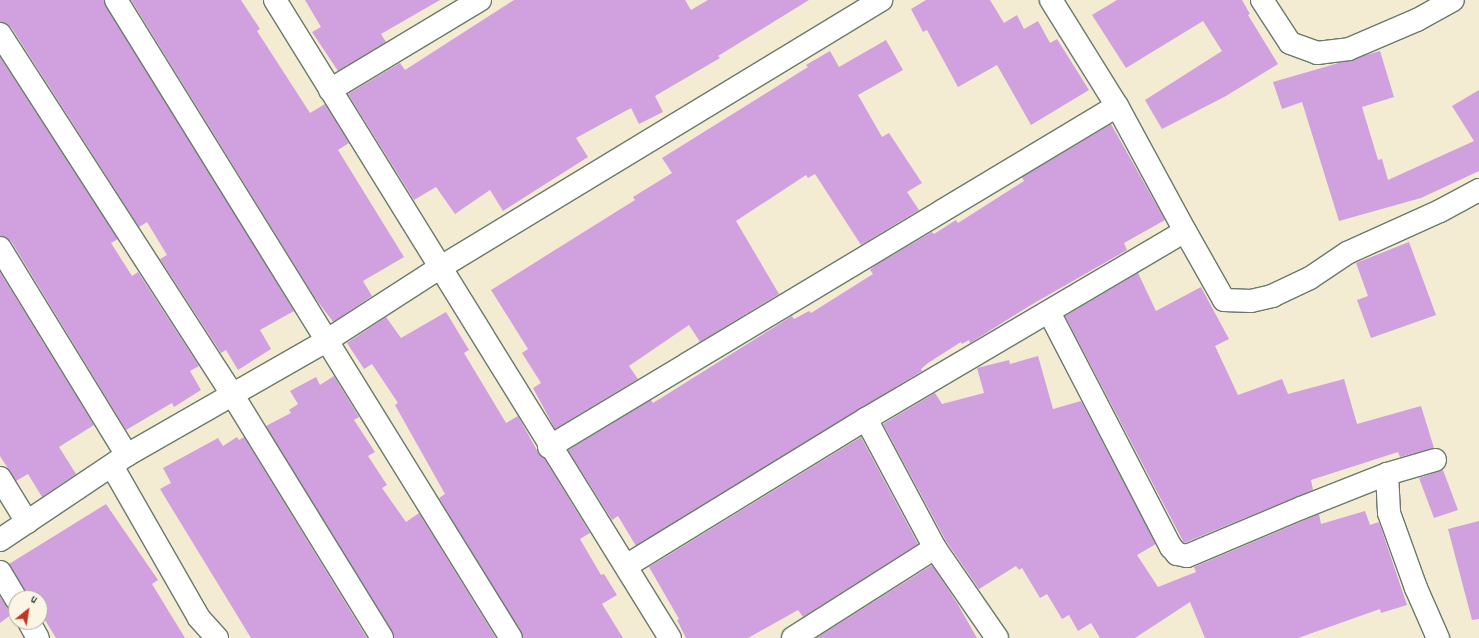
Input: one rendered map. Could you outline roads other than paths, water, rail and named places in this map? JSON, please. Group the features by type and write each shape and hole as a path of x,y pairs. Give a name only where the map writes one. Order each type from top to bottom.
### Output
{"street":[{"path":"116,0 511,638"},
{"path":"275,0 441,267 550,447 670,638"},
{"path":"330,90 480,0"},
{"path":"0,540 119,460 326,341 441,267 881,0"},
{"path":"1051,0 1117,106 1224,300 1251,301 1272,296 1310,278 1347,253 1440,211 1479,190"},
{"path":"1262,0 1290,43 1317,53 1349,49 1417,20 1453,0"},
{"path":"0,34 232,394 382,638"},
{"path":"550,447 1117,106"},
{"path":"626,566 866,419 1185,231"},
{"path":"0,248 119,460 197,628 217,638"},
{"path":"1049,312 1171,547 1177,554 1187,556 1387,474 1435,460"},
{"path":"866,419 935,548 997,638"},
{"path":"1387,474 1389,513 1438,638"},
{"path":"0,478 27,522"},
{"path":"793,638 935,548"},
{"path":"0,572 11,590"}]}
